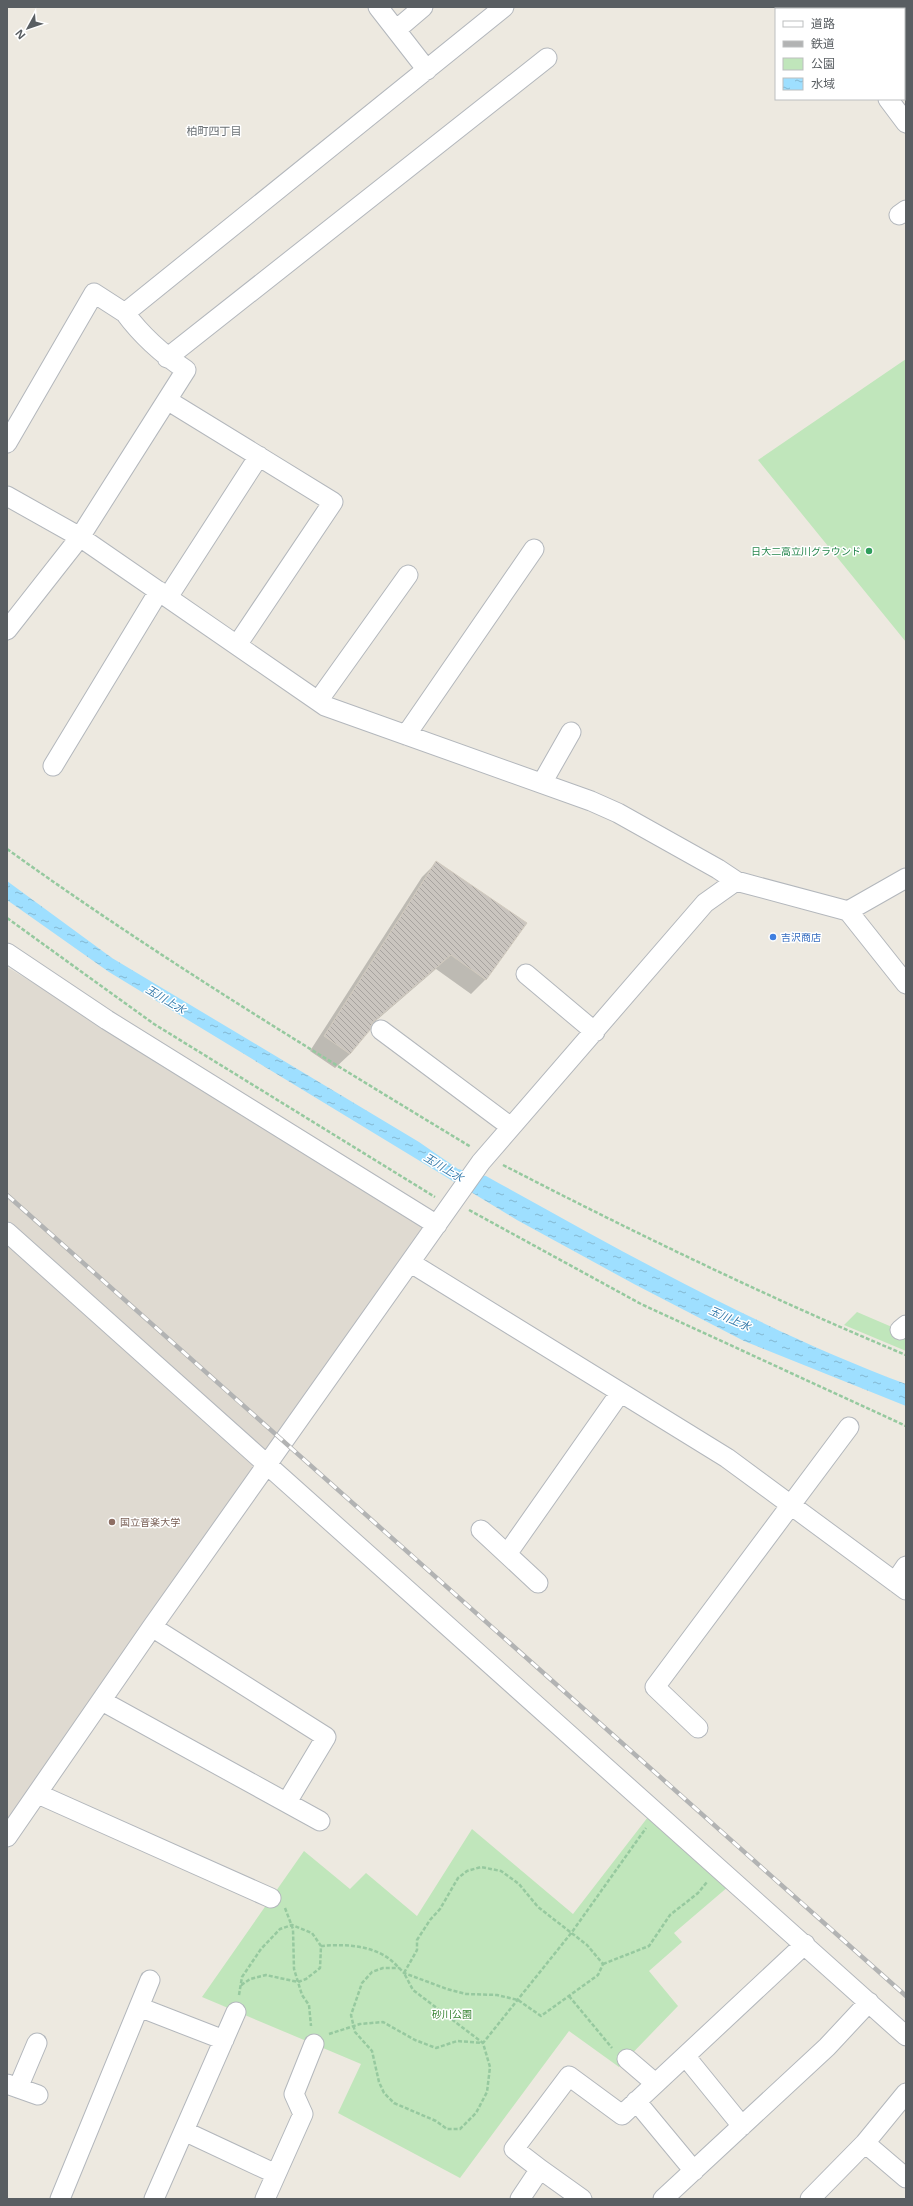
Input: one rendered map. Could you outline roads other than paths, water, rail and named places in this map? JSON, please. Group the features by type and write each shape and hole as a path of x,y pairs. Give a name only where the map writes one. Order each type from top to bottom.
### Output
{"street":[{"path":"378,7 427,70"},
{"path":"396,30 423,7"},
{"path":"125,313 504,7"},
{"path":"167,358 547,58"},
{"path":"889,100 906,123"},
{"path":"7,443 94,293 125,313 140,333 167,358 186,370 80,537 7,630"},
{"path":"167,400 333,502 238,645"},
{"path":"53,766 163,594 259,456"},
{"path":"7,496 80,537 325,706 591,801 618,813 718,869 736,881 848,911 906,984"},
{"path":"406,735 534,549"},
{"path":"318,701 408,575"},
{"path":"542,783 571,732"},
{"path":"848,911 906,878"},
{"path":"7,1837 152,1627 268,1466 484,1159 705,903 736,881"},
{"path":"7,953 107,1020 437,1225"},
{"path":"526,974 595,1032"},
{"path":"380,1030 511,1127"},
{"path":"7,1232 805,1944 906,2036"},
{"path":"411,1263 727,1458 900,1586 906,1566"},
{"path":"507,1554 620,1393"},
{"path":"698,1728 655,1687 849,1427"},
{"path":"481,1530 538,1583"},
{"path":"152,1627 326,1737 287,1802"},
{"path":"102,1701 320,1820"},
{"path":"38,1794 272,1898"},
{"path":"582,2199 514,2149 569,2076 622,2115 686,2057 805,1944"},
{"path":"60,2199 150,1980"},
{"path":"663,2199 827,2047 869,2002"},
{"path":"139,2007 224,2040"},
{"path":"154,2199 236,2012"},
{"path":"37,2043 12,2086 38,2095"},
{"path":"265,2199 303,2114 294,2094 314,2044"},
{"path":"686,2057 742,2126"},
{"path":"627,2059 656,2083"},
{"path":"810,2199 865,2143 906,2093"},
{"path":"636,2101 694,2171"},
{"path":"184,2131 276,2174"},
{"path":"865,2143 906,2178"},
{"path":"520,2199 540,2169"}],"water":[{"name":"玉川上水","path":"7,881 112,958 419,1142 458,1169 486,1176 640,1261 745,1314 852,1363 906,1384 906,1406 744,1341 634,1284 517,1220 109,972 7,900"}],"railway":[{"path":"7,1195 906,1996"}],"place":[{"name":"日大二高立川グラウンド","path":"869,551"},
{"name":"吉沢商店","path":"773,937"},
{"name":"国立音楽大学","path":"112,1522"}],"district":[{"name":"柏町四丁目","path":"214,130"}],"park label":[{"name":"砂川公園","path":"452,2014"}]}
